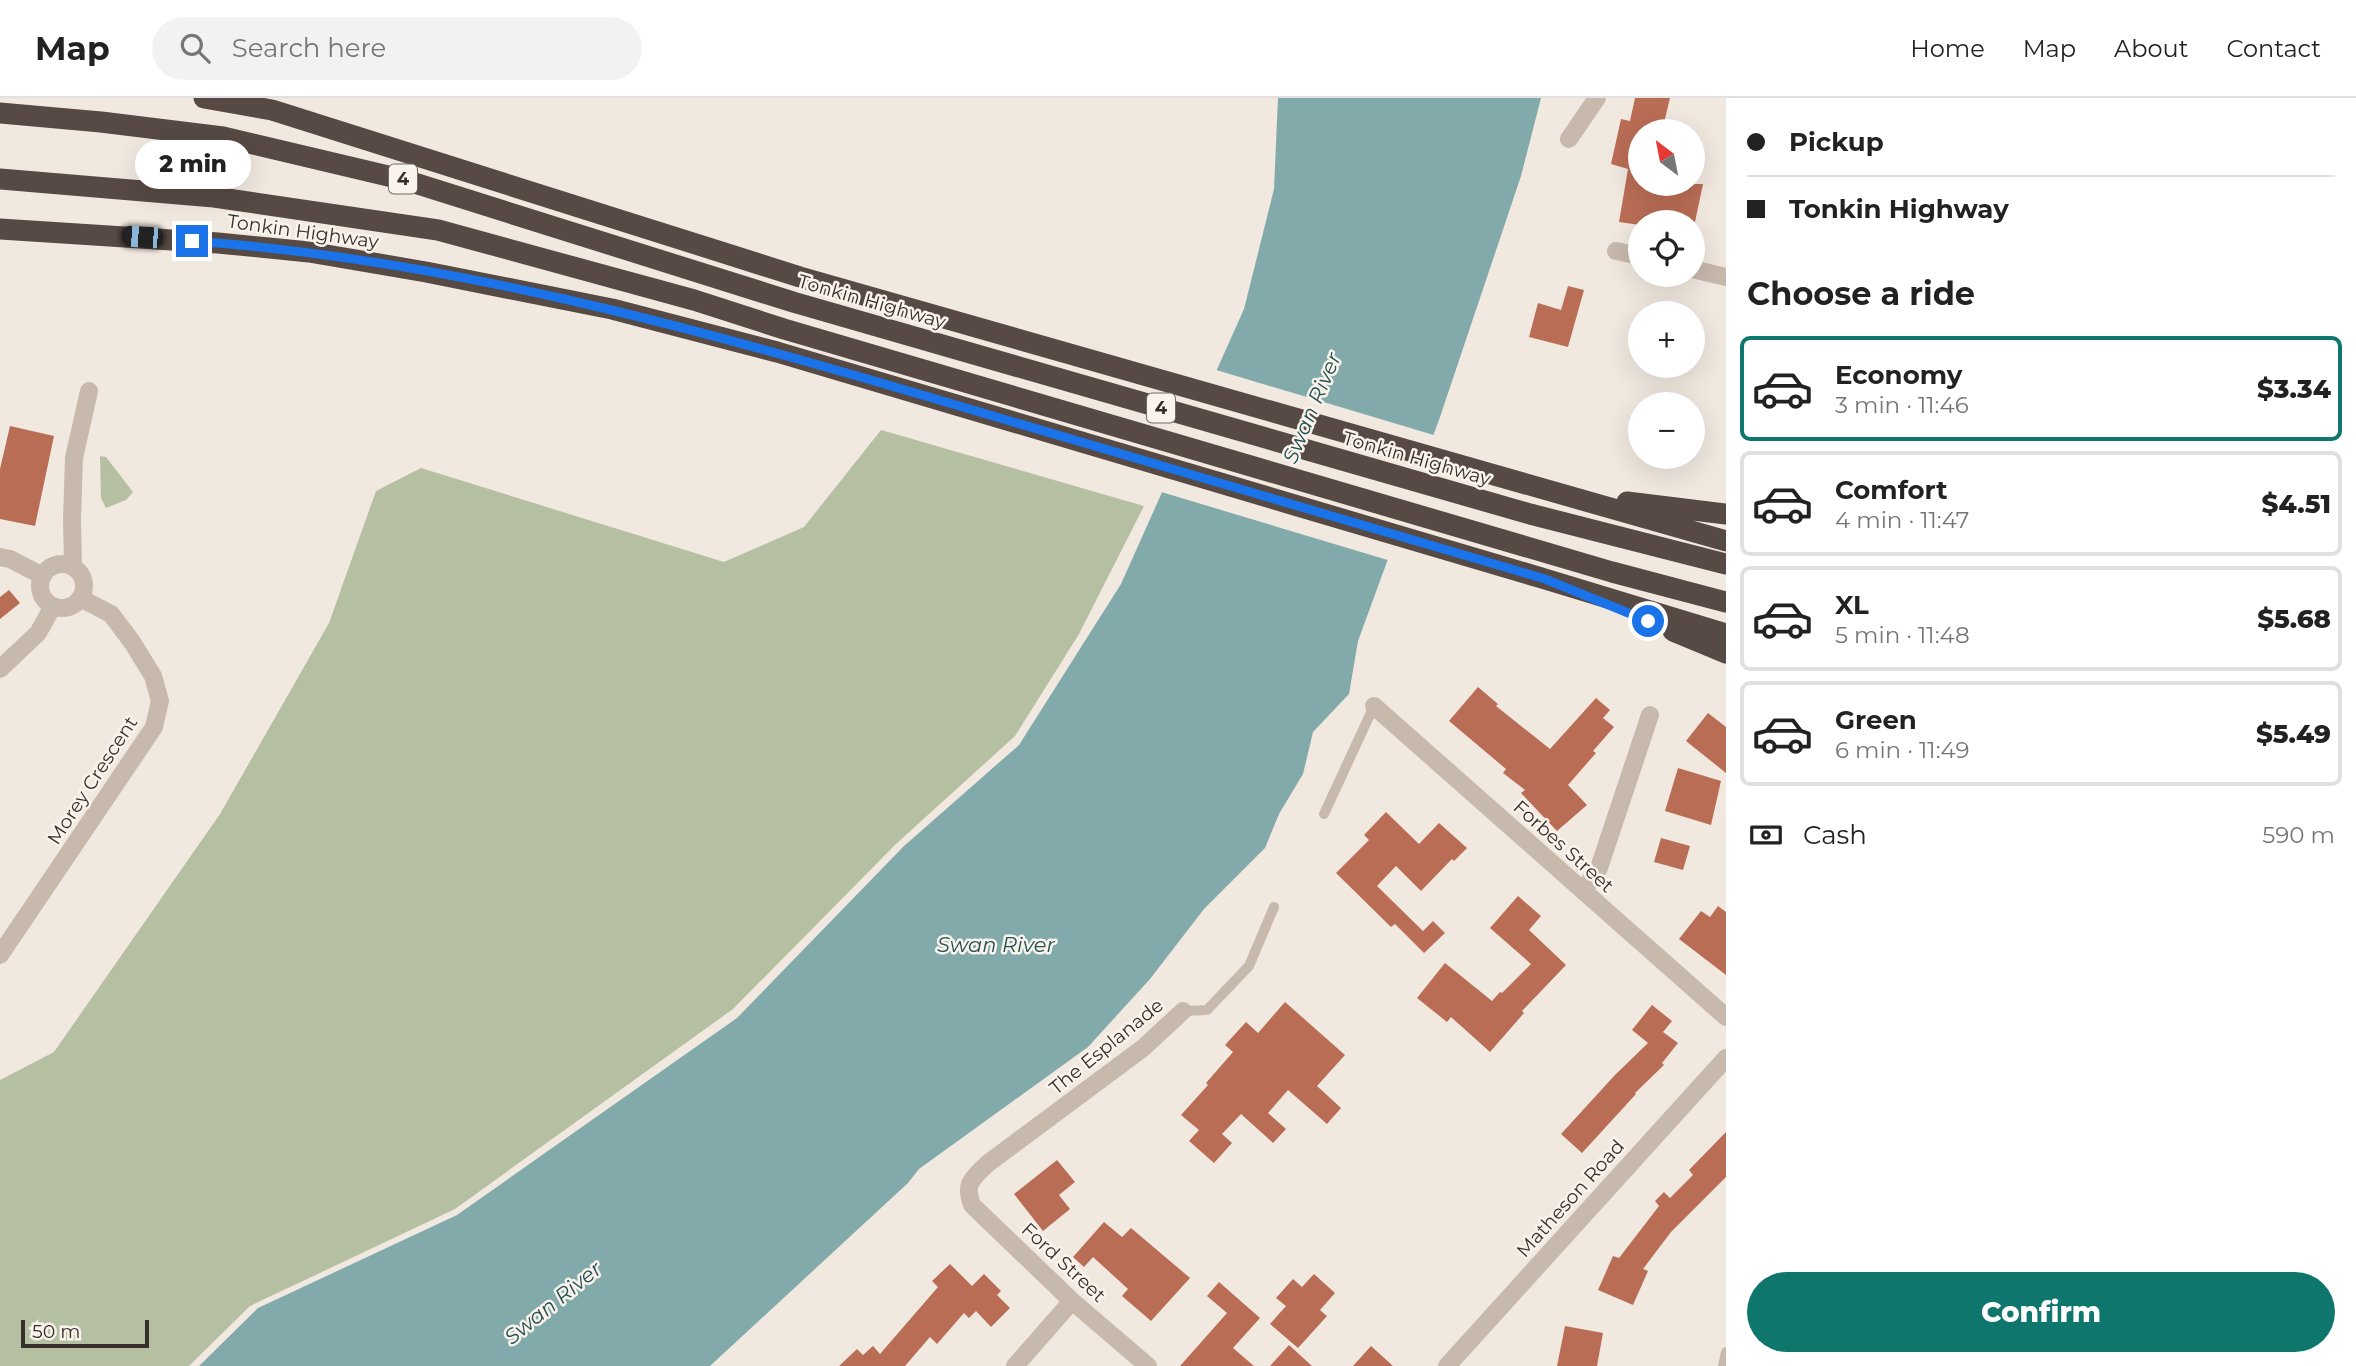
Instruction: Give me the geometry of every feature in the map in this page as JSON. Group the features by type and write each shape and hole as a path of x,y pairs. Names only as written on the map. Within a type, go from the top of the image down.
{"highway":[{"path":"204,98 272,110 800,277 1726,541"},
{"name":"Tonkin Highway","path":"0,113 223,137 405,180 793,302 1530,514 1726,564"},
{"name":"Tonkin Highway","path":"0,179 214,197 438,230 694,300 784,329 1612,572 1726,601"},
{"name":"Tonkin Highway","path":"0,229 180,240 309,252 612,309 777,352 1726,634"},
{"path":"1577,497 1726,514"},
{"path":"1545,579 1726,653"}],"street":[{"path":"1569,139 1597,98"},
{"path":"1616,251 1628,254"},
{"path":"1705,272 1726,277"},
{"path":"73,567 74,458 89,391"},
{"path":"0,557 10,559 43,576"},
{"path":"65,564 80,573 84,590 80,598 68,607 53,606 41,593 43,576 56,565 65,564"},
{"name":"Morey Crescent","path":"0,955 154,727 160,701 153,676 111,614 80,598"},
{"path":"0,669 38,633 53,606"},
{"name":"Forbes Street","path":"1374,706 1726,1017"},
{"path":"1583,891 1599,868 1650,715"},
{"name":"The Esplanade","path":"970,1180 987,1164 1143,1048 1183,1011"},
{"name":"Matheson Road","path":"1447,1366 1726,1058"},
{"name":"Ford Street","path":"970,1180 967,1192 972,1205 1073,1301 1148,1366"},
{"path":"1014,1366 1073,1301"}],"lane":[{"path":"1324,814 1374,706"},
{"name":"The Esplanade","path":"1183,1011 1207,1010 1250,966 1273,907"},
{"path":"1723,1366 1726,1352"}],"green space":[{"path":"881,430 1144,506 1079,634 1015,736 896,844 733,1009 455,1209 250,1306 189,1366 0,1366 0,1080 54,1052 220,814 329,623 376,491 421,468 724,562 804,527"},
{"path":"100,456 106,457 133,492 126,500 106,508 101,498"}],"water":[{"name":"Swan River","path":"1278,98 1541,98 1521,176 1440,417 1358,641 1349,694 1313,732 1303,774 1279,814 1265,848 1204,909 1150,979 1088,1047 919,1169 908,1183 710,1366 199,1366 258,1308 457,1215 737,1018 904,846 1019,745 1121,584 1244,309 1274,189"}],"pier":[{"path":"1213,369 1437,436 1391,561 1158,491"}],"building":[{"path":"1635,98 1670,98 1665,119 1630,119"},
{"path":"1621,119 1628,121 1628,169 1611,164"},
{"path":"1628,169 1628,196 1700,196 1698,210 1628,210 1628,223 1619,222"},
{"path":"1568,286 1584,290 1568,347 1529,337 1538,303 1561,310"},
{"path":"10,426 54,436 35,526 0,519 0,469"},
{"path":"9,590 20,603 0,619 0,597"},
{"path":"1478,687 1498,704 1496,706 1550,749 1596,698 1610,710 1603,718 1614,727 1568,785 1587,805 1557,831 1521,793 1525,790 1503,773 1506,769 1449,721"},
{"path":"1708,713 1726,727 1726,773 1686,741"},
{"path":"1678,768 1721,781 1711,825 1665,811"},
{"path":"1386,812 1419,844 1439,823 1467,848 1454,861 1452,859 1421,891 1396,866 1377,886 1423,931 1433,921 1445,933 1424,953 1395,924 1391,927 1336,873 1369,840 1364,835"},
{"path":"1661,838 1690,846 1683,870 1654,862"},
{"path":"1518,896 1541,916 1529,930 1566,965 1522,1011 1524,1013 1490,1052 1451,1017 1447,1022 1417,998 1445,963 1492,1001 1531,964 1490,928"},
{"path":"1718,906 1726,912 1726,975 1679,939 1701,911 1710,917"},
{"path":"1285,1002 1345,1055 1317,1086 1341,1108 1327,1124 1288,1090 1268,1113 1286,1129 1273,1143 1241,1114 1222,1134 1232,1143 1214,1163 1189,1141 1199,1130 1181,1115 1233,1052 1225,1045 1246,1022 1258,1033"},
{"path":"1652,1005 1672,1021 1663,1032 1678,1043 1662,1063 1664,1065 1635,1093 1582,1153 1561,1134 1648,1043 1632,1030"},
{"path":"1726,1132 1726,1177 1671,1232 1643,1269 1648,1271 1633,1305 1598,1290 1613,1256 1619,1258 1659,1206 1655,1201 1664,1192 1670,1198 1693,1175 1689,1170"},
{"path":"1057,1160 1075,1182 1059,1195 1070,1209 1043,1231 1014,1194"},
{"path":"1104,1222 1122,1237 1131,1228 1190,1278 1151,1321 1122,1296 1128,1289 1093,1257 1084,1267 1073,1257"},
{"path":"950,1264 972,1286 984,1274 1001,1291 997,1295 1010,1308 991,1327 976,1311 969,1318 964,1313 937,1344 930,1337 905,1366 839,1366 857,1349 863,1355 873,1346 880,1354 938,1287 932,1281"},
{"path":"1314,1274 1335,1293 1320,1310 1327,1316 1298,1348 1270,1324 1286,1306 1276,1298 1293,1279 1302,1287"},
{"path":"1219,1282 1260,1318 1233,1348 1254,1366 1180,1366 1227,1313 1207,1296"},
{"path":"1565,1326 1603,1333 1597,1366 1557,1366"},
{"path":"1289,1345 1312,1366 1270,1366"},
{"path":"1371,1346 1393,1366 1353,1366"}],"route":[{"path":"192,241 309,252 426,272 612,309 777,352 1545,579 1648,621"}]}
